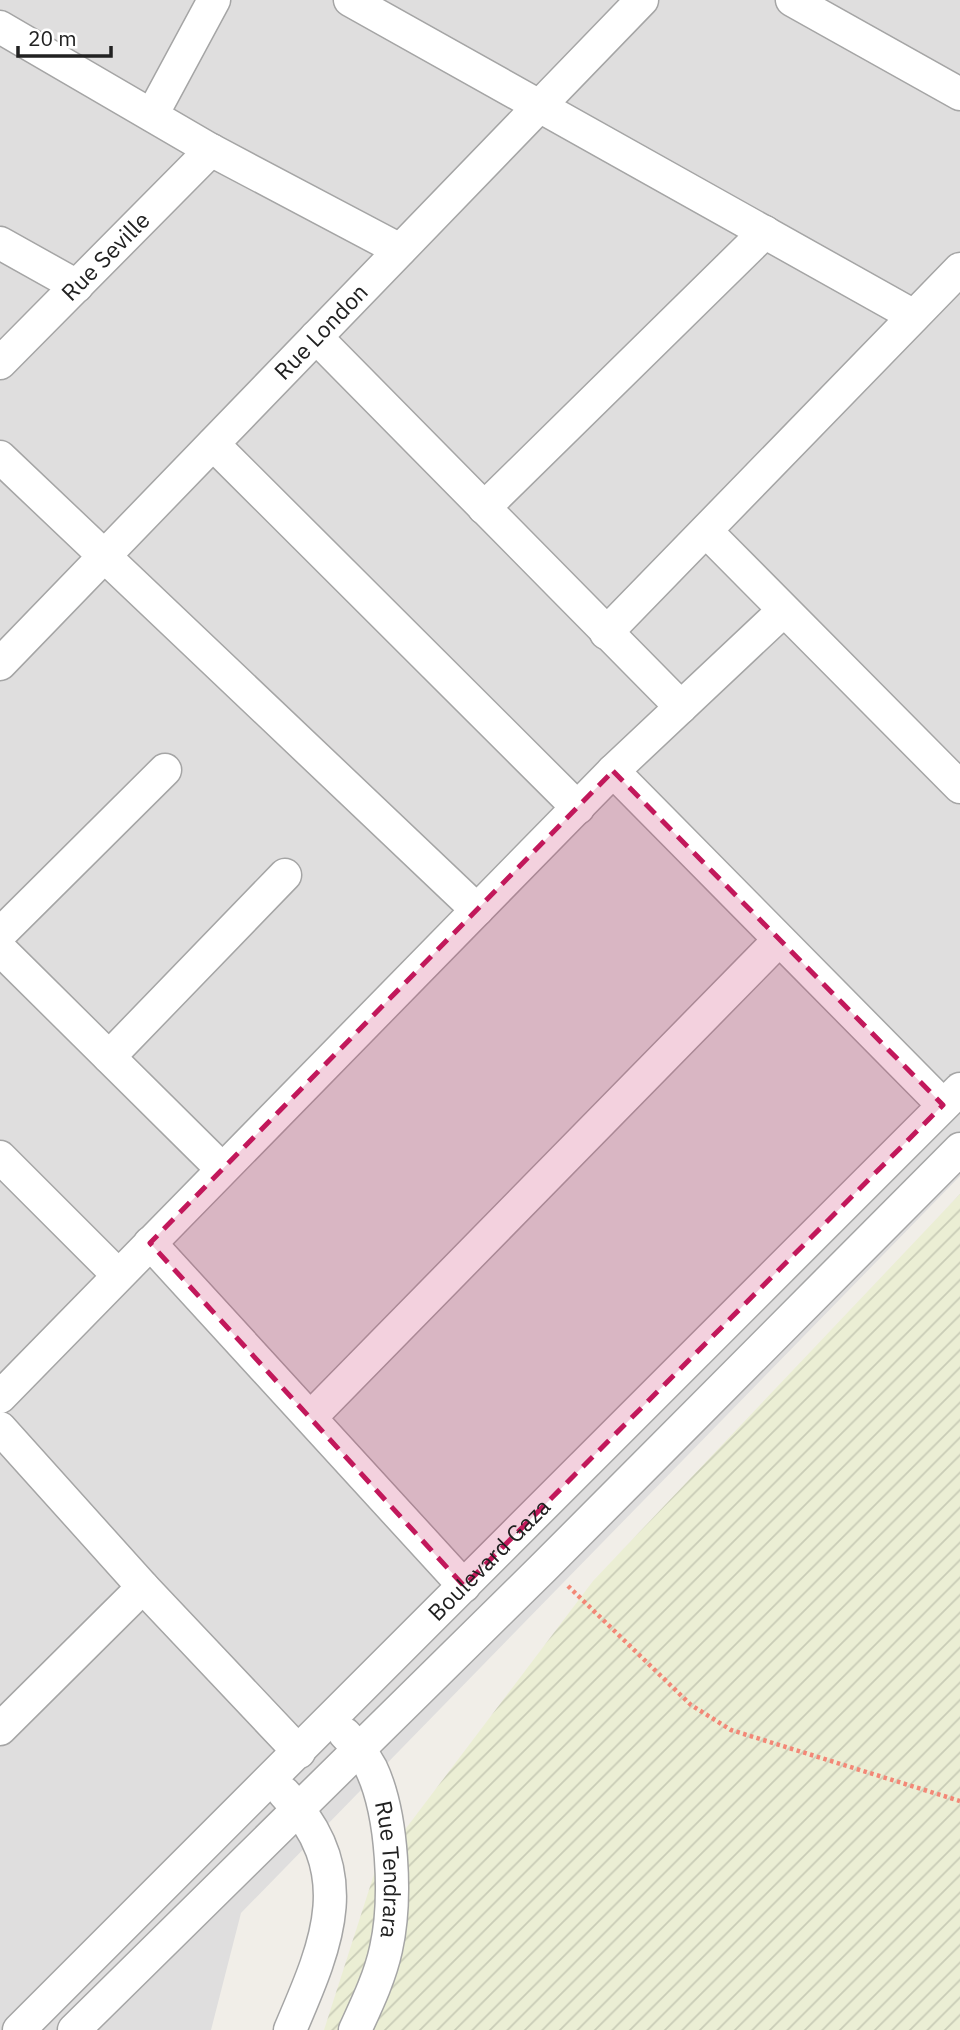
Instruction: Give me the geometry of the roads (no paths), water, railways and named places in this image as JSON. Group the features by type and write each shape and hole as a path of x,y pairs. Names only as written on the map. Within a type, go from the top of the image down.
{"street":[{"path":"152,115 214,0"},
{"path":"350,0 914,316"},
{"name":"Rue London","path":"0,664 642,0"},
{"path":"792,0 955,84"},
{"path":"0,27 211,150 400,250"},
{"name":"Rue Seville","path":"0,363 211,150"},
{"path":"484,509 765,232"},
{"path":"0,243 77,286"},
{"path":"606,633 960,269"},
{"path":"316,337 681,707"},
{"path":"212,444 578,808"},
{"path":"0,457 477,910"},
{"path":"706,531 960,787"},
{"path":"0,1397 613,771 783,611"},
{"path":"0,934 165,769"},
{"path":"613,771 779,940 952,1097"},
{"path":"109,1058 285,875"},
{"path":"311,1418 779,940"},
{"path":"0,949 222,1169"},
{"name":"Boulevard Gaza","path":"19,2030 952,1097"},
{"name":"Boulevard Gaza","path":"75,2030 543,1568 960,1149"},
{"path":"0,1157 118,1275"},
{"path":"150,1243 464,1586"},
{"path":"0,1428 143,1587 299,1752"},
{"path":"0,1729 143,1587"},
{"name":"Rue Tendrara","path":"331,1719 359,1749 371,1768 383,1811 391,1916 376,1983 355,2030"},
{"path":"271,1780 299,1808 323,1854 330,1884 330,1915 325,1946 290,2030"}]}
